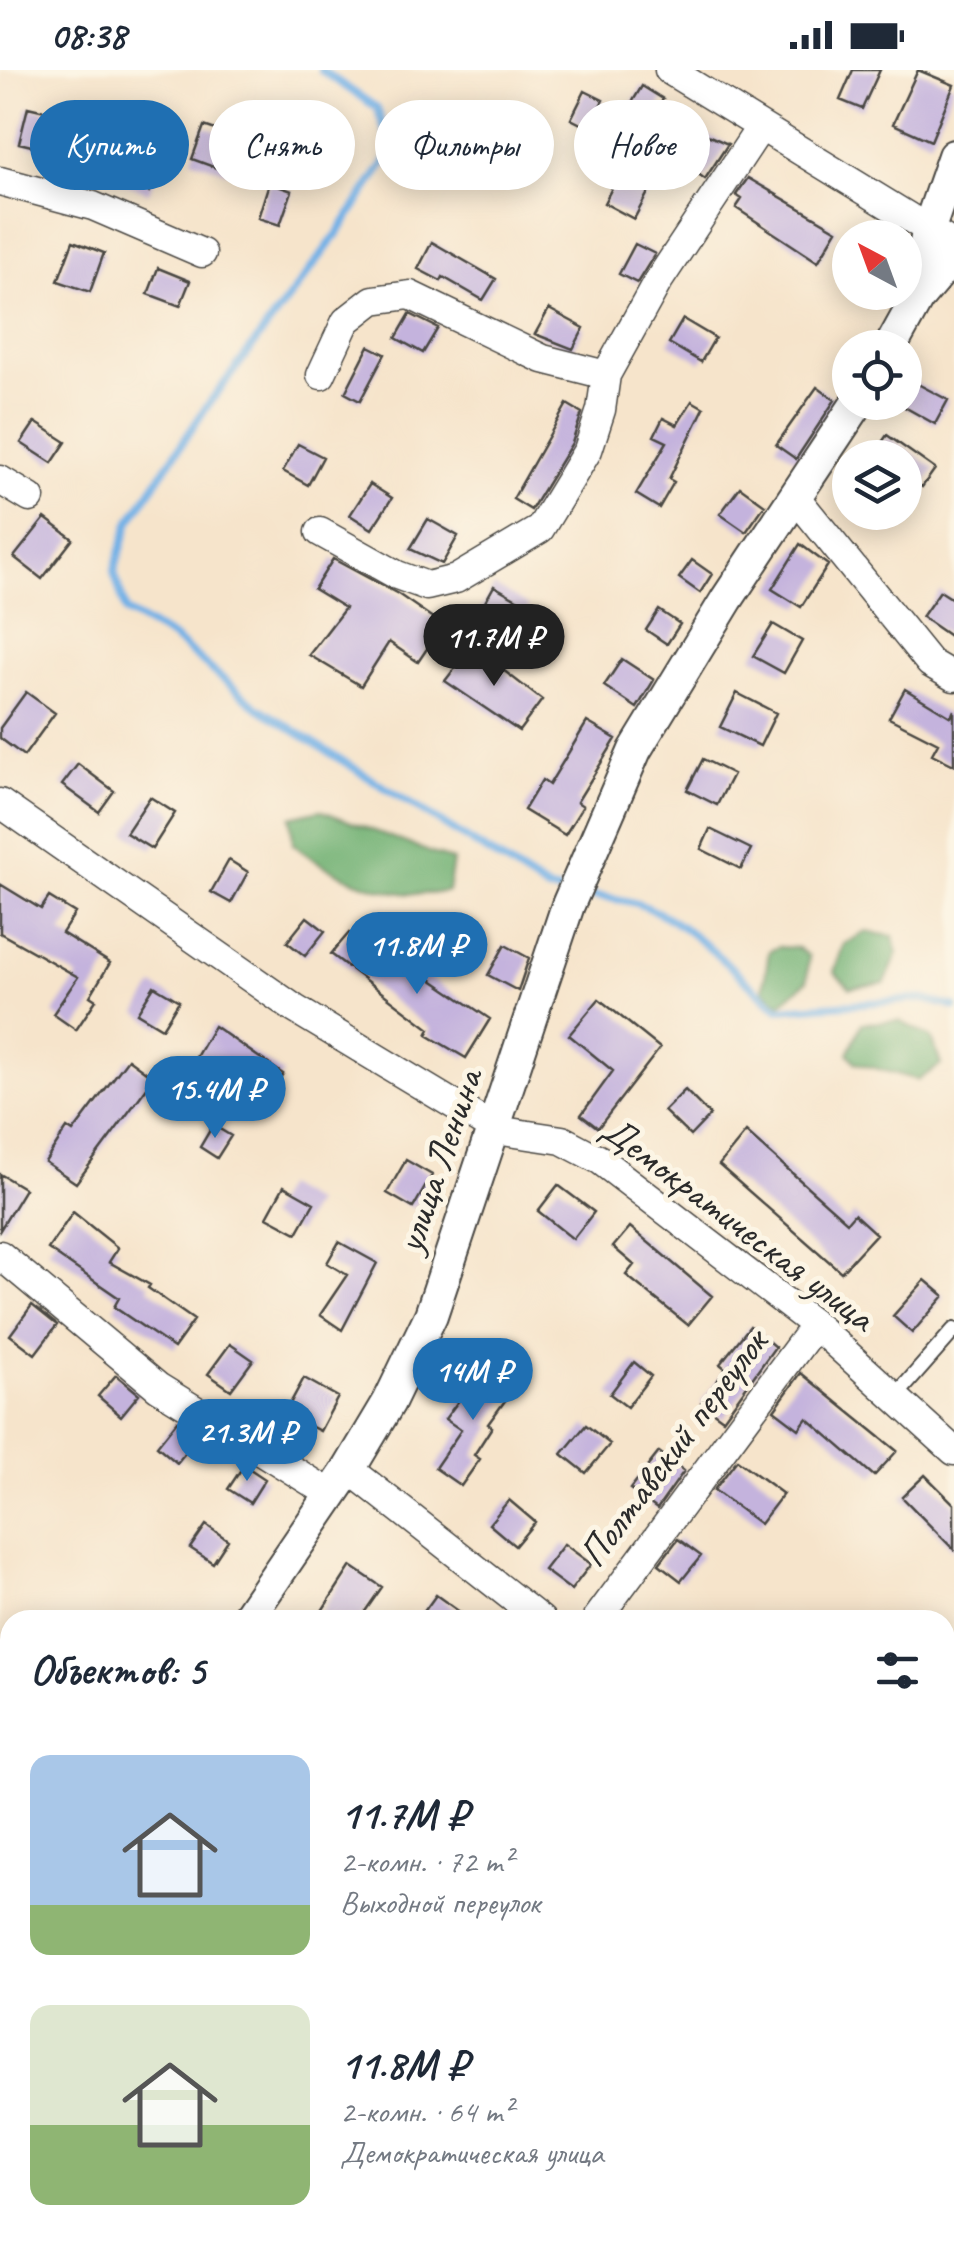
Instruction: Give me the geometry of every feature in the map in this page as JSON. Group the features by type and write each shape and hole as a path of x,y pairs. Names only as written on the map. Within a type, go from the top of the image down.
{"street":[{"path":"669,70 941,238"},
{"path":"320,532 397,575 428,586 456,579 540,530 566,491 596,430 606,375 657,283 760,128"},
{"path":"922,286 941,238 954,156"},
{"path":"0,182 94,206 202,253"},
{"path":"922,293 954,255"},
{"path":"321,375 346,321 372,300 410,295 543,359 606,375"},
{"name":"улица Ленина","path":"253,1610 390,1402 432,1315 573,893 635,750 727,599 847,420"},
{"path":"0,480 30,498"},
{"path":"797,499 930,664 954,677"},
{"name":"Демократическая улица","path":"0,803 296,1009 496,1130 562,1140 600,1160 815,1325 954,1451"},
{"path":"0,1255 158,1387 340,1482 526,1610"},
{"name":"Полтавский переулок","path":"603,1610 815,1325"}],"lane":[{"path":"895,1397 954,1330"}],"green space":[{"path":"320,810 453,861 448,891 428,894 387,890 327,867 293,844 291,817"},
{"path":"866,932 893,936 898,953 885,983 850,988 834,972 844,944"},
{"path":"798,948 809,956 807,981 781,1004 763,990 769,951"},
{"path":"900,1021 932,1038 941,1065 918,1080 856,1063 848,1053 862,1023"}],"building":[{"path":"853,70 880,70 862,109 840,100"},
{"path":"918,70 954,85 931,141 893,124"},
{"path":"642,86 663,99 662,100 633,100"},
{"path":"585,91 603,100 580,100"},
{"path":"28,107 30,107 30,146 19,143"},
{"path":"204,126 209,128 209,165 192,159"},
{"path":"710,136 728,144 710,171"},
{"path":"748,178 832,227 832,238 818,262 736,208 742,199 736,195"},
{"path":"267,190 292,191 280,225 258,218"},
{"path":"611,190 649,190 634,219 604,203"},
{"path":"73,241 104,253 90,292 58,281"},
{"path":"432,242 496,279 483,300 443,277 441,281 418,269"},
{"path":"635,244 655,254 637,283 619,274"},
{"path":"158,268 190,281 180,306 148,294"},
{"path":"549,309 584,328 573,349 535,334"},
{"path":"410,314 438,328 423,353 396,338"},
{"path":"683,319 715,338 701,362 669,343"},
{"path":"369,346 385,354 360,401 345,393"},
{"path":"922,386 948,400 935,424 922,417"},
{"path":"817,387 832,398 832,405 796,459 776,445"},
{"path":"692,401 704,408 669,479 674,482 659,508 636,494 667,442 654,436 663,418 677,425"},
{"path":"567,404 582,413 572,443 531,510 513,499"},
{"path":"35,422 66,442 52,463 21,443"},
{"path":"298,444 323,457 308,485 283,471"},
{"path":"922,460 935,469 922,487"},
{"path":"370,484 392,498 372,529 350,515"},
{"path":"740,487 765,505 746,532 720,514"},
{"path":"45,518 73,539 42,579 14,557"},
{"path":"428,519 458,536 442,564 410,549"},
{"path":"800,544 828,565 801,607 772,589"},
{"path":"333,559 398,594 443,625 418,662 389,642 361,686 309,655 345,608 314,589"},
{"path":"692,560 712,574 700,593 679,578"},
{"path":"494,586 529,606 513,633 479,613"},
{"path":"940,591 954,600 954,639 922,617"},
{"path":"659,610 680,624 667,644 646,630"},
{"path":"773,624 802,641 784,673 753,656"},
{"path":"472,646 542,700 519,731 445,681"},
{"path":"622,659 654,680 637,708 604,686"},
{"path":"905,689 951,717 954,710 954,765 932,754 938,743 889,718"},
{"path":"26,692 55,713 24,756 0,738 0,728"},
{"path":"737,693 776,713 760,746 720,727"},
{"path":"587,722 616,739 577,802 583,806 565,835 524,810 542,780 549,785"},
{"path":"703,759 733,774 717,805 687,790"},
{"path":"78,764 114,791 99,812 62,785"},
{"path":"150,797 175,813 152,849 126,833"},
{"path":"710,829 751,849 741,869 701,849"},
{"path":"229,860 248,872 231,903 211,892"},
{"path":"0,884 41,909 49,897 75,913 62,933 110,963 90,996 96,1000 76,1030 53,1014 78,977 0,933"},
{"path":"307,917 325,931 305,956 287,942"},
{"path":"349,933 396,972 404,961 490,1019 466,1058 427,1035 430,1029 331,954"},
{"path":"505,945 529,958 518,991 488,975"},
{"path":"154,986 179,1001 162,1028 137,1013"},
{"path":"599,999 660,1048 598,1128 581,1115 613,1071 569,1035"},
{"path":"214,1026 283,1074 261,1102 222,1071 195,1059"},
{"path":"128,1059 154,1078 76,1183 45,1162 67,1128 73,1132"},
{"path":"685,1090 710,1115 690,1136 664,1111"},
{"path":"213,1125 231,1136 217,1158 200,1147"},
{"path":"746,1132 847,1222 854,1214 876,1234 841,1272 719,1165"},
{"path":"406,1160 432,1175 413,1208 387,1193"},
{"path":"0,1174 25,1189 0,1230"},
{"path":"558,1185 594,1212 573,1239 538,1211"},
{"path":"284,1186 314,1203 297,1233 267,1217"},
{"path":"73,1212 118,1248 109,1262 150,1285 148,1288 194,1320 174,1348 114,1307 119,1298 48,1249"},
{"path":"630,1227 712,1296 688,1325 626,1275 634,1265 613,1247"},
{"path":"339,1242 377,1263 342,1330 320,1315 347,1275 327,1263"},
{"path":"925,1280 944,1296 912,1333 893,1316"},
{"path":"32,1305 57,1325 35,1354 10,1335"},
{"path":"750,1326 775,1347 723,1419 701,1403 726,1369 720,1364"},
{"path":"230,1344 253,1360 231,1390 208,1374"},
{"path":"634,1362 651,1376 627,1407 610,1394"},
{"path":"485,1365 515,1387 488,1424 492,1427 474,1455 480,1459 461,1486 435,1468 461,1430 445,1419"},
{"path":"801,1373 897,1451 874,1476 807,1418 799,1429 774,1410"},
{"path":"116,1375 139,1394 121,1416 98,1396"},
{"path":"304,1378 338,1397 320,1431 285,1413"},
{"path":"177,1421 197,1438 177,1463 157,1446"},
{"path":"586,1425 610,1444 586,1473 562,1454"},
{"path":"659,1452 684,1471 657,1509 630,1489"},
{"path":"737,1460 783,1494 760,1524 714,1490"},
{"path":"244,1465 265,1479 250,1503 228,1489"},
{"path":"925,1475 954,1504 954,1550 902,1497"},
{"path":"509,1500 535,1522 515,1546 489,1524"},
{"path":"206,1525 228,1540 213,1563 190,1548"},
{"path":"678,1539 701,1556 681,1581 659,1564"},
{"path":"564,1544 591,1564 571,1590 544,1570"},
{"path":"351,1566 382,1587 366,1610 322,1610"},
{"path":"436,1595 457,1610 425,1610"}],"waterway":[{"path":"321,70 377,108 392,151 338,233 205,409 129,523 114,572 126,612 173,638 257,707 548,890 565,892"},
{"path":"584,895 631,902 671,920 779,1009 923,999 954,1007"}]}
